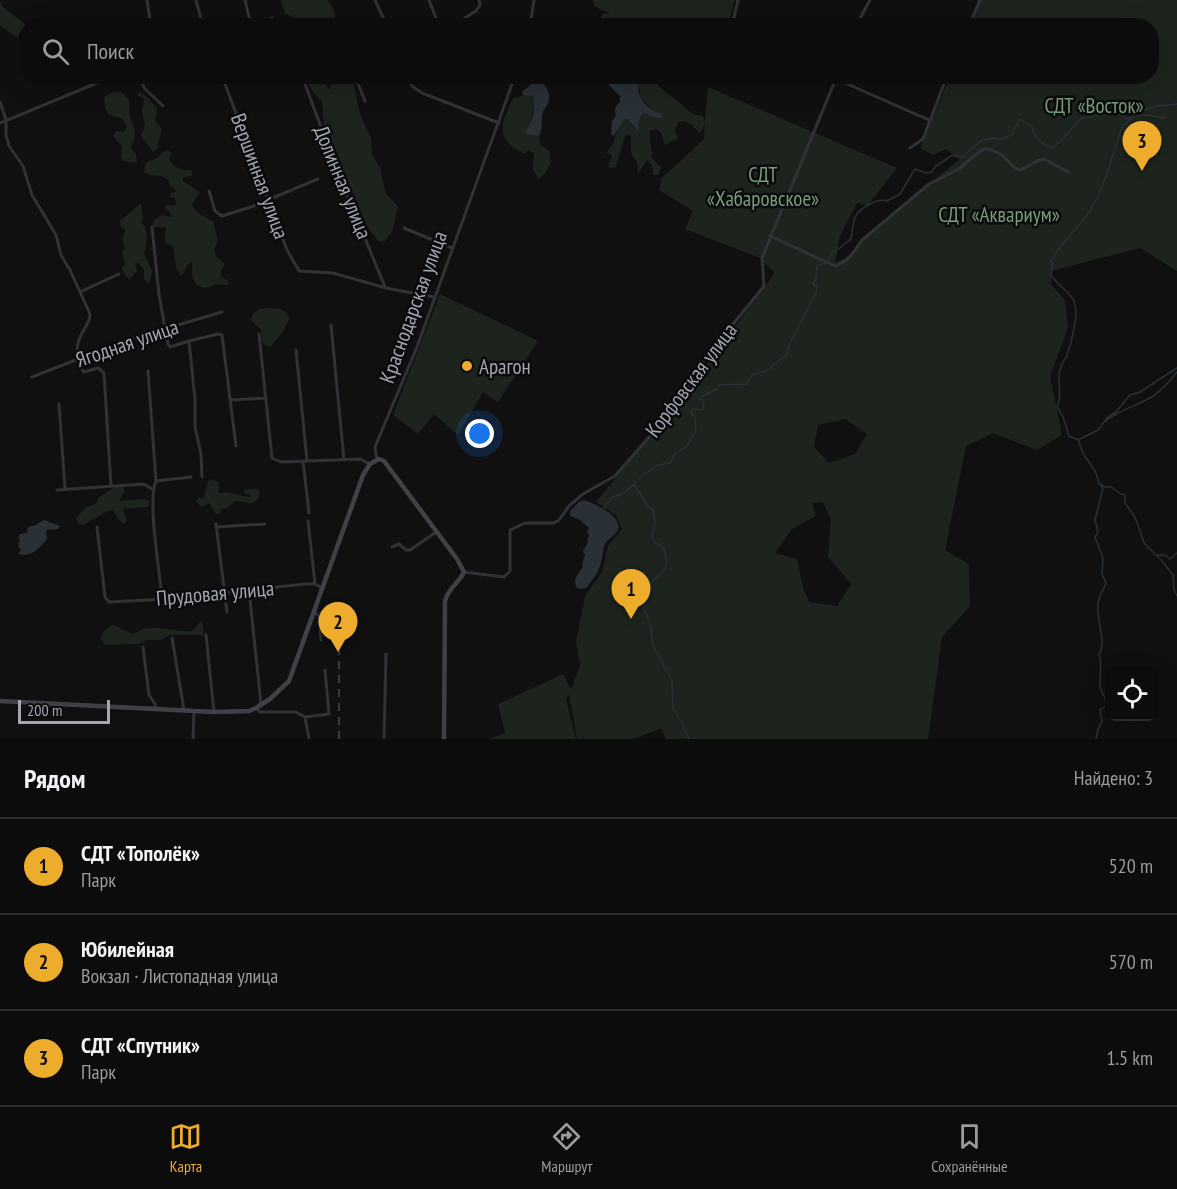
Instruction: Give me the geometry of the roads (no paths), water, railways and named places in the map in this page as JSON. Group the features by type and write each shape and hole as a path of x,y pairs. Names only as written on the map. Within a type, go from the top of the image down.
{"street":[{"path":"147,0 150,18"},
{"path":"196,0 201,18"},
{"path":"245,0 251,18"},
{"path":"375,0 383,18"},
{"path":"429,0 436,18"},
{"path":"465,18 476,11 480,5 479,0"},
{"path":"531,18 534,0"},
{"path":"734,18 738,0"},
{"path":"860,18 870,0"},
{"path":"972,18 980,0"},
{"path":"0,123 94,84"},
{"path":"142,84 163,106"},
{"name":"Вершинная улица","path":"225,84 287,250 297,267 303,273 318,271 333,273 386,288"},
{"name":"Долинная улица","path":"305,84 338,173 386,288"},
{"path":"358,84 365,101"},
{"path":"411,84 422,93 499,123"},
{"name":"Краснодарская улица","path":"376,460 375,447 399,393 512,84"},
{"name":"Корфовская улица","path":"464,572 504,577 510,571 510,530 525,523 554,523 583,494 615,476 650,436 690,383 703,361 764,286 762,258 833,84"},
{"path":"849,84 929,120"},
{"path":"910,148 922,139 944,84"},
{"path":"0,102 6,120 9,146 23,166 32,195 56,236 61,255 90,316 78,341 79,359 80,367 84,372 98,368 104,373 111,486"},
{"path":"770,236 835,266 849,259 861,241 929,184 959,170 984,149 1002,155 1016,169 1021,170 1044,159 1068,172"},
{"path":"209,191 215,211 220,215 246,209 318,179"},
{"path":"152,227 159,295 169,346 222,335 236,447"},
{"path":"404,228 453,248"},
{"path":"80,292 119,274"},
{"path":"386,288 434,297"},
{"name":"Ягодная улица","path":"32,377 127,340 222,312"},
{"path":"332,325 344,460"},
{"path":"259,334 272,458 276,461 360,459 370,464"},
{"path":"189,341 195,427 201,453 202,477"},
{"path":"296,350 309,513"},
{"path":"148,371 156,481 153,489 154,523 162,598"},
{"path":"231,400 267,398"},
{"path":"59,404 65,489"},
{"path":"0,701 214,712 249,711 259,707 288,681 363,475 370,464 376,460 384,461 457,559 464,572 448,592 445,601 444,739"},
{"path":"156,481 191,477"},
{"path":"57,490 144,484 153,489"},
{"path":"308,521 315,584 322,588"},
{"path":"227,612 216,525 265,524"},
{"name":"Прудовая улица","path":"97,527 105,597 113,602 315,584"},
{"path":"392,547 399,544 406,550 410,550 436,532"},
{"path":"249,590 260,712 296,712 305,717 329,714 325,670"},
{"path":"314,611 319,616 321,640"},
{"path":"206,635 214,712"},
{"path":"172,638 184,710"},
{"path":"142,647 149,695 156,709"},
{"path":"384,739 386,654"},
{"path":"194,711 194,739"},
{"path":"305,717 309,739"}],"waterway":[{"path":"1136,114 1151,107 1177,104"},
{"path":"828,260 832,252 851,239 854,220 859,211 870,204 887,201 900,194 915,169 926,173 932,172 936,166 953,155 961,158 981,141 992,138 1001,139 1011,135 1020,119 1032,127 1039,140 1052,148 1082,118 1107,113 1122,115 1126,119 1138,115 1165,118"},
{"path":"1131,119 1123,125 1096,201 1051,262 1053,264 1051,275 1072,297 1076,311 1071,345 1060,370 1060,395 1057,406 1069,436 1079,440 1080,447 1095,471 1099,484 1111,487 1125,495 1125,503 1135,517 1144,543 1173,575 1174,590 1177,596"},
{"path":"639,478 658,465 670,463 675,454 687,446 696,430 695,418 691,412 693,409 702,410 704,406 701,397 719,385 746,384 752,375 766,371 786,355 816,293 817,286 813,284 816,279 817,266 826,263"},
{"path":"1078,440 1098,430 1130,395 1140,392 1177,368"},
{"path":"1105,422 1119,412 1154,395 1177,372"},
{"path":"604,508 612,497 626,492 636,481"},
{"path":"634,484 648,507 653,510 655,519 652,538 664,548 667,564 663,572 651,582 644,610 650,622 653,646 672,680 673,709 689,739"},
{"path":"1096,739 1102,722 1100,710 1106,706 1100,682 1099,655 1102,637 1098,610 1099,598 1106,583 1102,574 1103,558 1095,537 1098,532 1095,520 1103,488 1101,486"},
{"path":"1158,555 1165,555 1170,559 1177,553"}],"railway":[{"path":"339,623 339,739"}],"place":[{"name":"СДТ «Спутник»","path":"1142,171"},
{"name":"Арагон","path":"467,366"},
{"name":"СДТ «Тополёк»","path":"631,619"},
{"name":"Юбилейная","path":"338,652"}],"park label":[{"name":"СДТ «Восток»","path":"1094,105"},
{"name":"СДТ «Хабаровское»","path":"763,186"},
{"name":"СДТ «Аквариум»","path":"999,214"}]}
